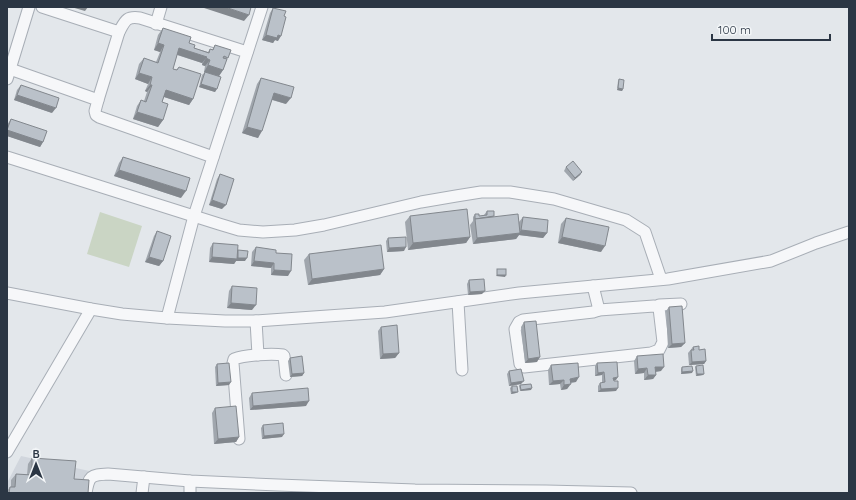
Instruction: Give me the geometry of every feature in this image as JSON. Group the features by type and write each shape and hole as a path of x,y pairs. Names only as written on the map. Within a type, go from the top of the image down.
{"street":[{"path":"29,7 8,74 98,100"},
{"path":"42,7 119,32"},
{"path":"156,24 161,7"},
{"path":"167,318 194,216 262,7"},
{"path":"213,157 96,115 98,100 119,32 126,20 132,17 140,18 247,52"},
{"path":"7,157 239,230 263,232 295,230 324,225 421,202 482,192 510,192 554,199 626,220 644,232 661,279"},
{"path":"7,293 122,314 225,321 256,321 385,312 519,293 661,279 771,261 849,232"},
{"path":"593,286 599,310"},
{"path":"458,302 462,370"},
{"path":"657,307 659,308 663,342 659,350 652,353 524,367 520,364 515,329 519,322 523,320 593,312 599,310 657,307 660,305 681,304"},
{"path":"7,452 91,309"},
{"path":"256,321 258,355"},
{"path":"239,439 233,363 234,359 258,355 283,355 286,375"},
{"path":"86,493 89,479 95,474 190,481 234,488 371,491 631,493"},
{"path":"142,493 144,477"},
{"path":"190,481 190,493"}],"shaded area":[{"path":"21,456 94,472 84,493 7,493 7,483"}],"green space":[{"path":"100,212 142,226 129,267 87,254"}],"building":[{"path":"225,7 251,7 249,15"},
{"path":"273,8 286,11 281,36 278,35 277,38 266,35"},
{"path":"163,28 191,37 189,43 195,45 194,48 209,53 210,49 213,50 215,45 231,50 228,58 224,56 223,58 227,59 223,70 208,65 210,60 206,58 207,57 179,48 173,69 177,70 179,67 201,74 193,99 166,90 162,102 168,104 163,120 137,112 141,100 146,102 152,85 150,85 152,77 139,73 144,58 158,63 164,45 158,43"},
{"path":"205,72 221,77 217,89 201,84"},
{"path":"261,78 294,87 291,98 274,93 262,131 247,127"},
{"path":"619,79 624,80 623,89 618,88"},
{"path":"21,85 59,98 56,108 17,95"},
{"path":"11,119 47,131 43,142 7,130"},
{"path":"123,157 190,178 186,191 119,170"},
{"path":"573,161 582,172 575,178 566,167"},
{"path":"220,174 234,179 226,205 212,200"},
{"path":"467,209 470,237 413,243 410,216"},
{"path":"487,211 494,211 494,216 475,219 475,214 479,214 479,216 487,215"},
{"path":"518,214 520,233 477,238 475,219"},
{"path":"523,217 548,220 547,233 521,230"},
{"path":"566,218 609,227 605,246 562,237"},
{"path":"157,231 171,236 163,261 149,257"},
{"path":"406,237 406,247 389,248 388,238"},
{"path":"213,243 238,245 237,259 212,257"},
{"path":"381,245 384,269 312,279 309,254"},
{"path":"256,247 276,250 276,253 292,254 291,271 274,270 274,263 254,261"},
{"path":"238,250 248,251 247,258 238,258"},
{"path":"497,269 506,269 506,275 497,275"},
{"path":"484,279 485,291 470,292 469,280"},
{"path":"232,286 257,288 256,305 231,303"},
{"path":"682,306 685,343 672,344 669,307"},
{"path":"536,321 540,357 528,359 524,322"},
{"path":"397,325 399,353 383,354 381,327"},
{"path":"699,346 699,350 705,349 706,361 692,362 691,350 694,350 693,347"},
{"path":"663,354 664,367 655,367 656,375 648,375 647,368 638,369 637,356"},
{"path":"302,356 304,373 292,374 290,358"},
{"path":"617,362 618,377 613,378 614,381 618,381 618,388 601,389 600,383 605,382 604,372 598,373 597,363"},
{"path":"229,363 231,382 218,383 217,364"},
{"path":"578,363 579,377 570,379 571,384 564,385 564,380 553,381 551,365"},
{"path":"703,365 704,374 697,374 696,366"},
{"path":"692,366 693,371 682,372 682,367"},
{"path":"521,369 524,381 511,383 509,371"},
{"path":"531,384 532,388 521,390 520,385"},
{"path":"512,386 517,386 518,392 512,392"},
{"path":"308,388 309,401 253,406 252,393"},
{"path":"236,406 239,437 218,439 215,408"},
{"path":"283,423 284,434 264,436 263,425"},
{"path":"32,458 76,461 74,479 89,480 88,493 9,493 10,487 15,487 16,474 32,475"}]}
